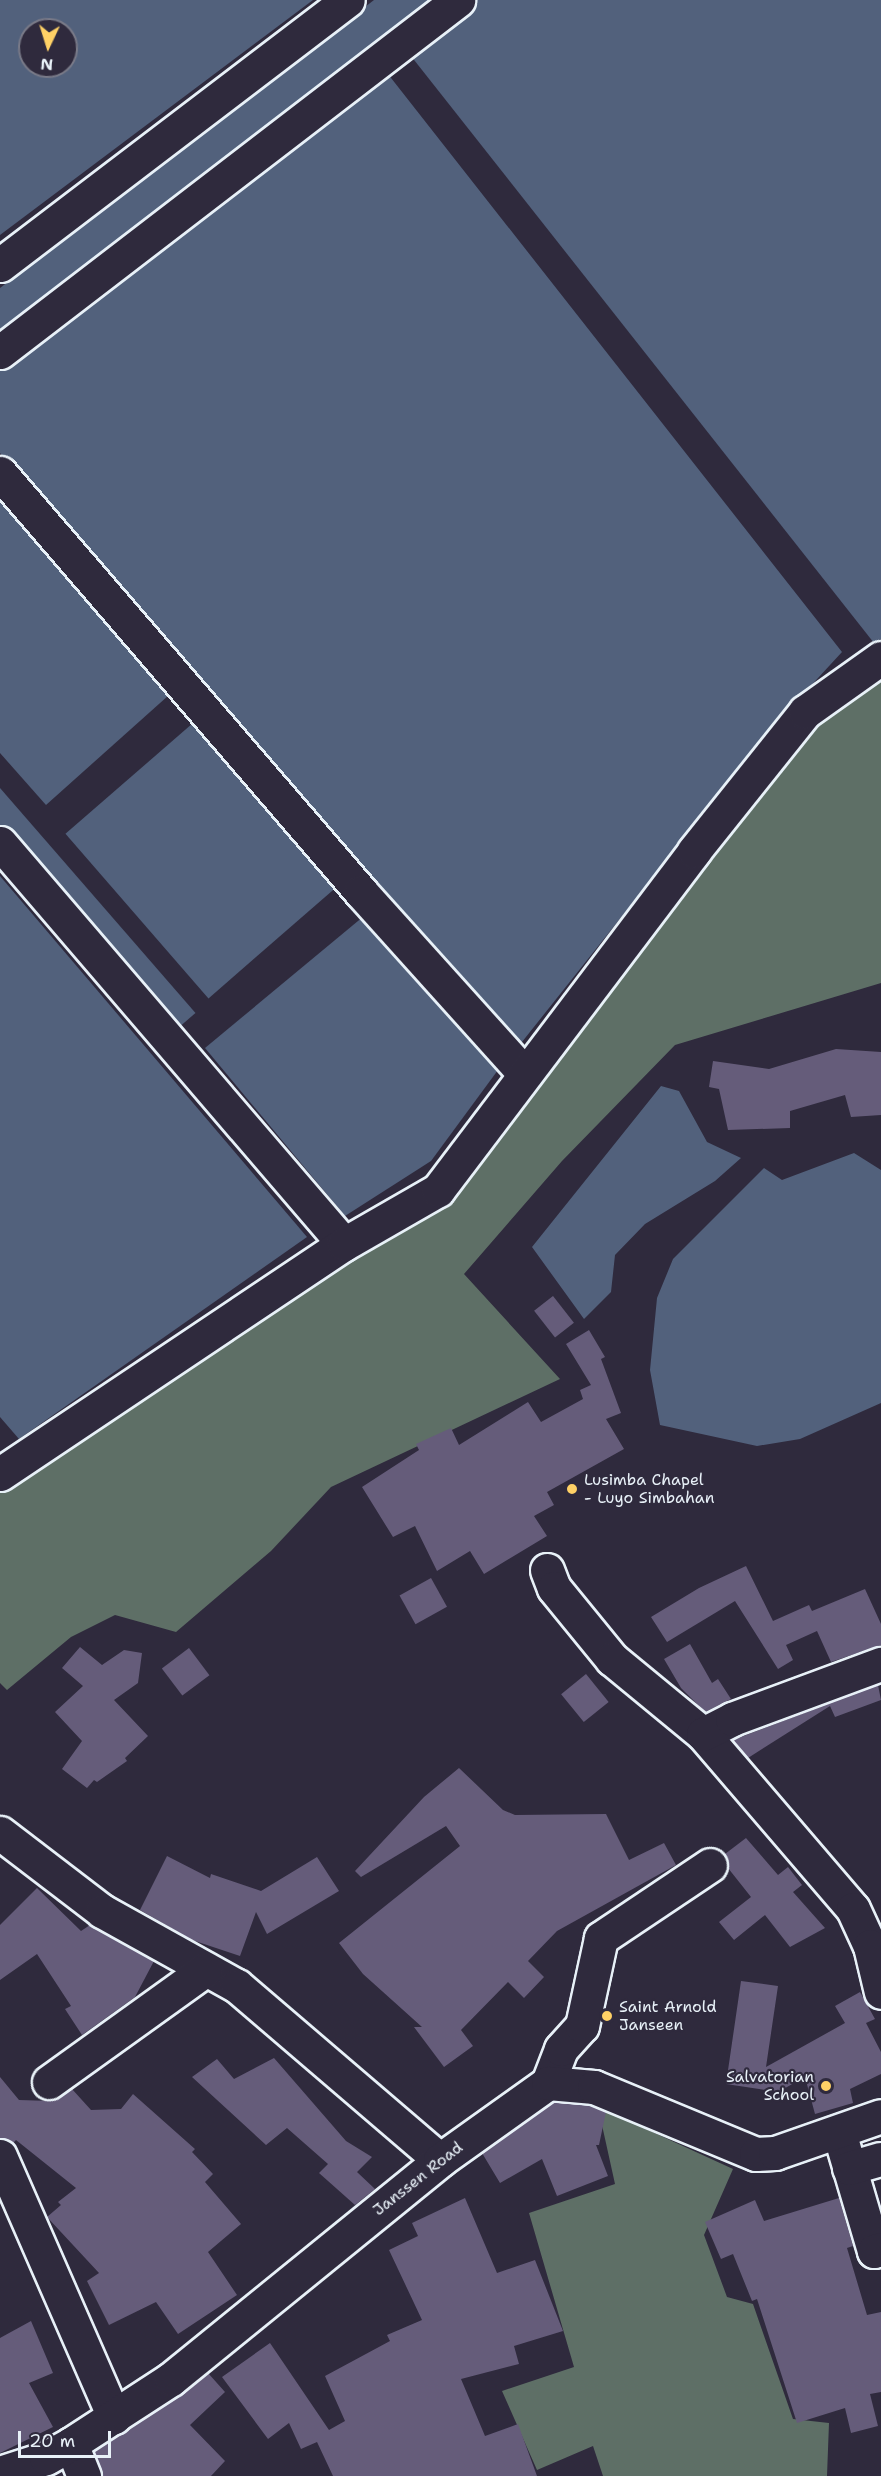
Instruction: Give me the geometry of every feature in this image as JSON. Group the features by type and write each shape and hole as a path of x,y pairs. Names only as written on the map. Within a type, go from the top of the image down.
{"street":[{"path":"0,265 348,0"},
{"path":"0,352 458,0"},
{"path":"0,473 361,892 524,1073"},
{"path":"4,1465 344,1244 438,1190 524,1073 805,711 881,658"},
{"path":"0,843 344,1244"},
{"path":"547,1570 554,1588 612,1659 703,1734 853,1910 870,1946 881,1992"},
{"path":"703,1734 732,1719 881,1664"},
{"path":"0,1833 102,1911 237,1986 440,2160"},
{"path":"710,1865 601,1938 582,2026 561,2049 548,2083 594,2087 756,2154 775,2153 881,2116"},
{"path":"49,2082 206,1969"},
{"name":"Janssen Road","path":"0,2473 46,2458 171,2379 440,2160 548,2083"},
{"path":"839,2132 874,2251 881,2249"},
{"path":"0,2156 114,2417"},
{"path":"849,2168 881,2159"},
{"path":"71,2444 84,2476"}],"green space":[{"path":"881,679 881,983 675,1045 562,1161 464,1274 560,1379 331,1487 271,1551 176,1632 115,1615 71,1637 7,1690 0,1683 0,1492 443,1195 803,735"},
{"path":"598,2107 733,2169 704,2235 727,2297 753,2304 793,2419 829,2423 827,2476 603,2476 593,2446 537,2470 502,2391 574,2367 529,2213 615,2184"}],"water":[{"path":"0,0 313,0 0,235"},
{"path":"374,0 436,0 0,335 0,288"},
{"path":"472,0 881,0 881,639 874,643 407,51"},
{"path":"384,69 842,652 770,730 518,1047 0,453 0,363"},
{"path":"0,491 169,695 46,805 0,753"},
{"path":"193,723 336,888 208,998 65,834"},
{"path":"0,788 196,1013 170,1035 0,840"},
{"path":"0,876 307,1237 19,1439 0,1417"},
{"path":"364,916 498,1070 431,1161 345,1216 205,1048"},
{"path":"661,1086 679,1091 707,1142 741,1158 715,1181 645,1224 615,1255 611,1292 584,1319 532,1247"},
{"path":"854,1153 881,1170 881,1403 800,1439 757,1446 660,1425 650,1370 657,1298 673,1259 764,1168 782,1180"}],"building":[{"path":"836,1049 881,1052 881,1115 851,1117 845,1095 790,1111 790,1128 728,1130 719,1089 709,1087 713,1061 769,1069"},
{"path":"553,1296 574,1323 555,1338 534,1311"},
{"path":"589,1330 605,1357 601,1359 621,1413 606,1419 624,1449 547,1492 554,1505 534,1516 547,1536 484,1574 470,1551 437,1571 415,1526 393,1537 362,1487 419,1450 416,1444 451,1428 459,1445 528,1402 541,1422 583,1399 580,1390 591,1385 566,1344"},
{"path":"746,1566 773,1621 809,1605 812,1611 865,1589 881,1624 881,1645 831,1662 817,1631 786,1645 793,1660 778,1669 735,1601 667,1642 651,1617 699,1588"},
{"path":"431,1578 447,1607 416,1624 400,1595"},
{"path":"690,1644 712,1683 718,1679 731,1699 705,1712 681,1688 664,1659"},
{"path":"80,1647 102,1665 124,1650 142,1653 138,1683 114,1700 148,1736 125,1758 127,1761 97,1782 94,1780 87,1788 62,1769 82,1741 55,1712 83,1686 62,1668"},
{"path":"189,1648 209,1675 182,1696 162,1668"},
{"path":"586,1674 609,1702 584,1722 561,1694"},
{"path":"878,1685 881,1700 835,1717 830,1706 748,1758 733,1740"},
{"path":"459,1768 503,1810 515,1815 606,1814 629,1860 664,1843 676,1865 557,1931 528,1961 544,1977 524,1998 508,1982 461,2030 473,2046 444,2067 414,2027 422,2027 363,1974 339,1943 460,1846 446,1826 361,1877 355,1871 424,1797"},
{"path":"746,1838 778,1875 788,1867 802,1885 793,1892 825,1928 790,1947 765,1915 734,1940 719,1922 751,1897 728,1868 725,1854"},
{"path":"167,1856 210,1878 211,1874 261,1891 317,1857 339,1891 267,1934 256,1912 240,1956 192,1940 140,1910"},
{"path":"37,1888 81,1931 90,1925 154,1961 135,1997 82,2035 65,2009 71,2006 37,1954 0,1980 0,1925"},
{"path":"741,1981 778,1986 766,2067 845,2023 835,2006 860,1992 875,2019 866,2023 881,2052 881,2074 850,2089 853,2103 815,2114 805,2077 778,2092 726,2084"},
{"path":"274,2058 346,2141 372,2157 357,2172 375,2189 355,2205 319,2173 328,2164 287,2128 266,2145 192,2077 217,2059 234,2079"},
{"path":"0,2077 19,2100 51,2101 72,2089 91,2110 121,2109 133,2094 195,2149 192,2152 213,2174 205,2182 241,2224 208,2252 237,2295 178,2334 156,2302 109,2325 87,2281 99,2273 47,2217 61,2205 58,2202 76,2188 16,2140 13,2143 0,2138"},
{"path":"553,2102 590,2105 606,2112 599,2145 596,2145 608,2176 557,2196 542,2159 500,2183 482,2153"},
{"path":"465,2198 497,2273 535,2260 563,2331 514,2346 519,2364 461,2379 485,2436 518,2424 537,2476 333,2476 317,2442 301,2449 289,2423 268,2439 222,2377 270,2343 329,2430 345,2421 325,2376 390,2341 387,2335 422,2320 389,2250 418,2236 412,2223"},
{"path":"839,2198 853,2246 847,2248 867,2315 881,2312 881,2392 870,2394 878,2426 851,2433 845,2408 797,2423 757,2299 752,2301 733,2254 721,2259 705,2222 755,2200 764,2221"},
{"path":"31,2321 53,2373 29,2383 53,2427 0,2453 0,2338"},
{"path":"208,2373 225,2392 190,2425 225,2461 211,2476 102,2476 94,2451"}],"place":[{"name":"Lusimba Chapel - Luyo Simbahan","path":"572,1489"},
{"name":"Saint Arnold Janseen","path":"607,2016"},
{"name":"Salvatorian School","path":"826,2086"}]}
